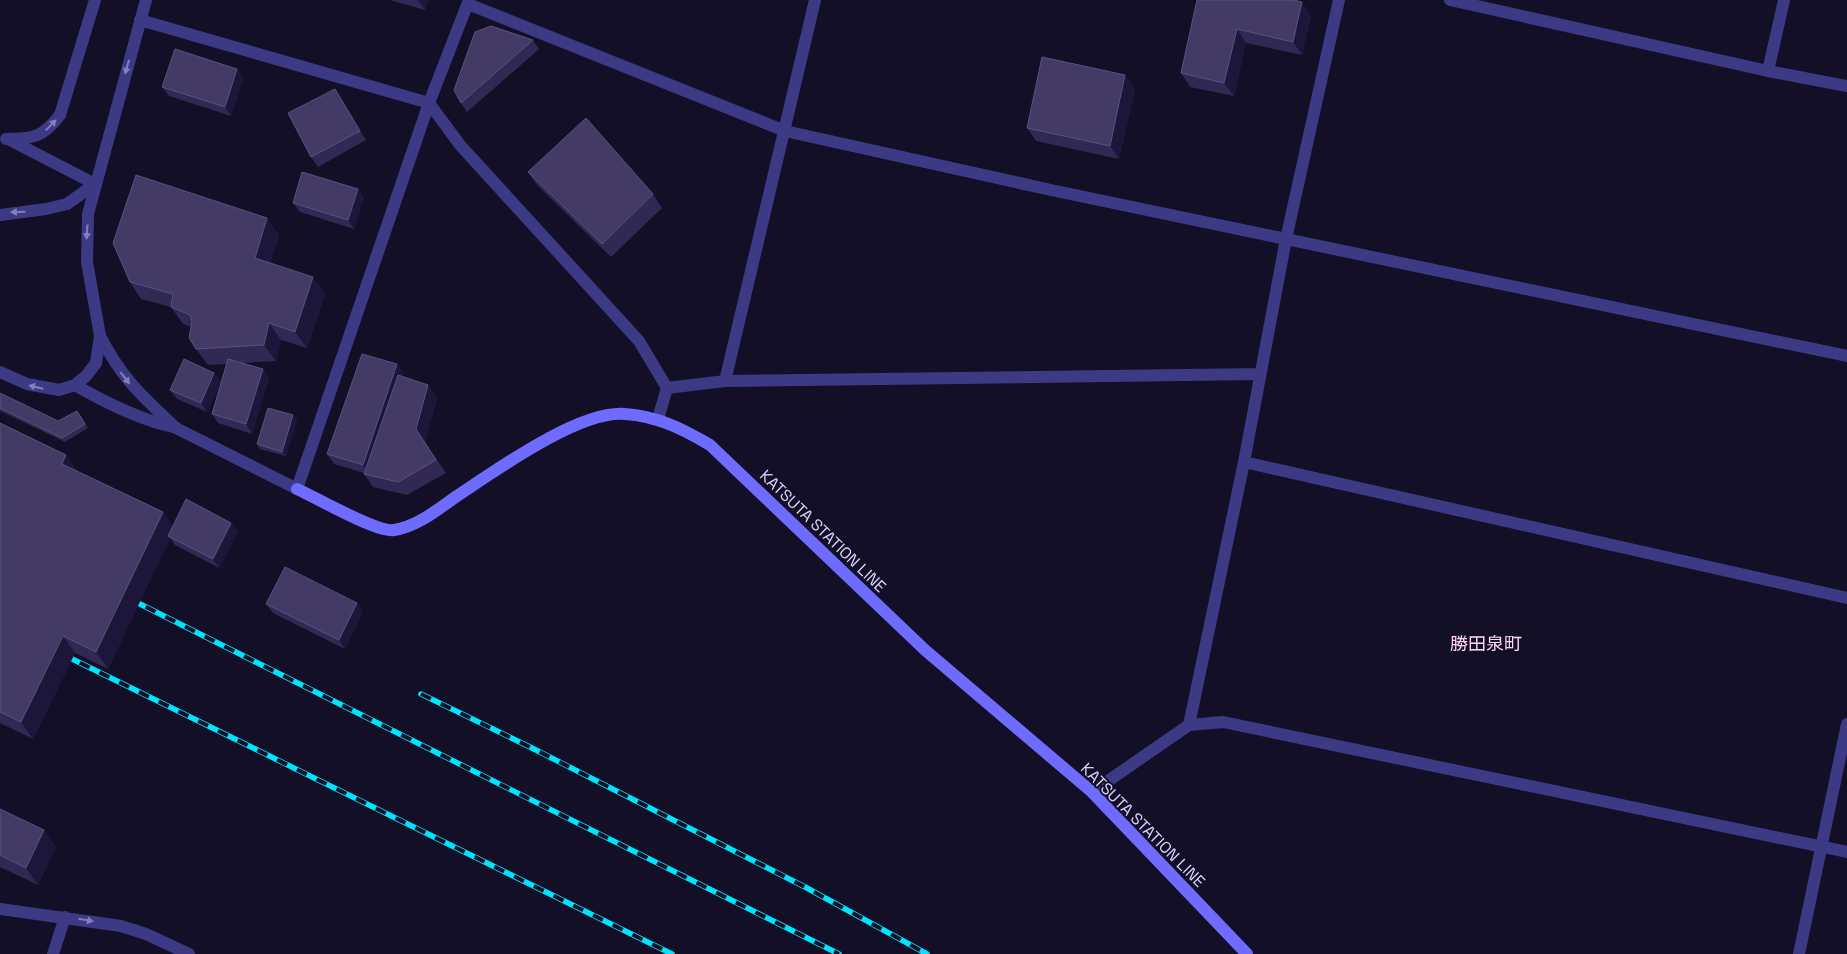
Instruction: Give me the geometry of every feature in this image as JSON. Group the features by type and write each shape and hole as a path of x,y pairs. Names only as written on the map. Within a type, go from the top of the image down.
{"main road":[{"name":"KATSUTA STATION LINE","path":"297,488 374,526 392,531 411,525 526,450 599,417 624,414 658,420 681,428 710,445 925,650 1092,792 1247,954"}],"street":[{"path":"3,137 37,137 50,128 60,114 95,0"},
{"path":"146,0 94,184 88,214 87,262 100,336 114,364 134,389 176,428"},
{"path":"725,381 815,0"},
{"path":"1188,725 1244,462 1259,374 1286,239 1339,0"},
{"path":"1450,0 1500,5 1768,71 1847,86"},
{"path":"1768,71 1784,0"},
{"path":"75,385 102,400 151,422 176,428 297,488 429,103 468,2 785,131 1286,239 1847,356"},
{"path":"140,20 429,103 460,145 639,340 667,388 658,420"},
{"path":"3,137 94,184"},
{"path":"0,215 46,209 66,204 94,184"},
{"path":"0,372 40,388 59,390 75,385 86,376 96,363 100,336"},
{"path":"667,388 725,381 1259,374"},
{"path":"1244,462 1847,598"},
{"path":"1092,792 1188,725 1223,722 1847,852"},
{"path":"1799,954 1847,724"},
{"path":"0,909 121,926 146,934 189,954"},
{"path":"53,954 65,917"}],"building":[{"path":"1197,0 1294,0 1302,2 1293,42 1237,29 1224,83 1181,73"},
{"path":"491,26 533,40 461,103 454,90 475,32"},
{"path":"175,49 237,69 225,107 162,87"},
{"path":"1042,57 1125,75 1110,146 1027,128"},
{"path":"335,89 360,131 311,157 288,113"},
{"path":"586,118 653,194 602,244 528,172"},
{"path":"302,172 358,189 348,220 293,203"},
{"path":"136,175 267,218 255,258 313,277 295,332 269,323 264,345 196,349 189,338 192,321 190,315 171,307 173,294 130,282 113,243"},
{"path":"362,354 397,364 363,465 327,454"},
{"path":"184,359 214,373 201,403 170,390"},
{"path":"228,359 263,369 246,424 212,414"},
{"path":"398,375 428,385 416,429 436,460 398,482 364,474"},
{"path":"0,393 58,421 77,411 85,424 62,438 0,408"},
{"path":"268,408 293,415 282,452 257,444"},
{"path":"0,423 66,455 62,464 163,512 96,652 63,636 21,722 0,712"},
{"path":"186,499 231,523 213,559 168,536"},
{"path":"285,567 357,603 339,640 266,604"},
{"path":"0,809 44,830 26,868 0,855"}],"railway":[{"path":"126,597 839,954"},
{"path":"60,653 672,954"},
{"path":"421,694 532,748 807,888 927,954"}],"district":[{"name":"勝田泉町","path":"1486,643"}]}
